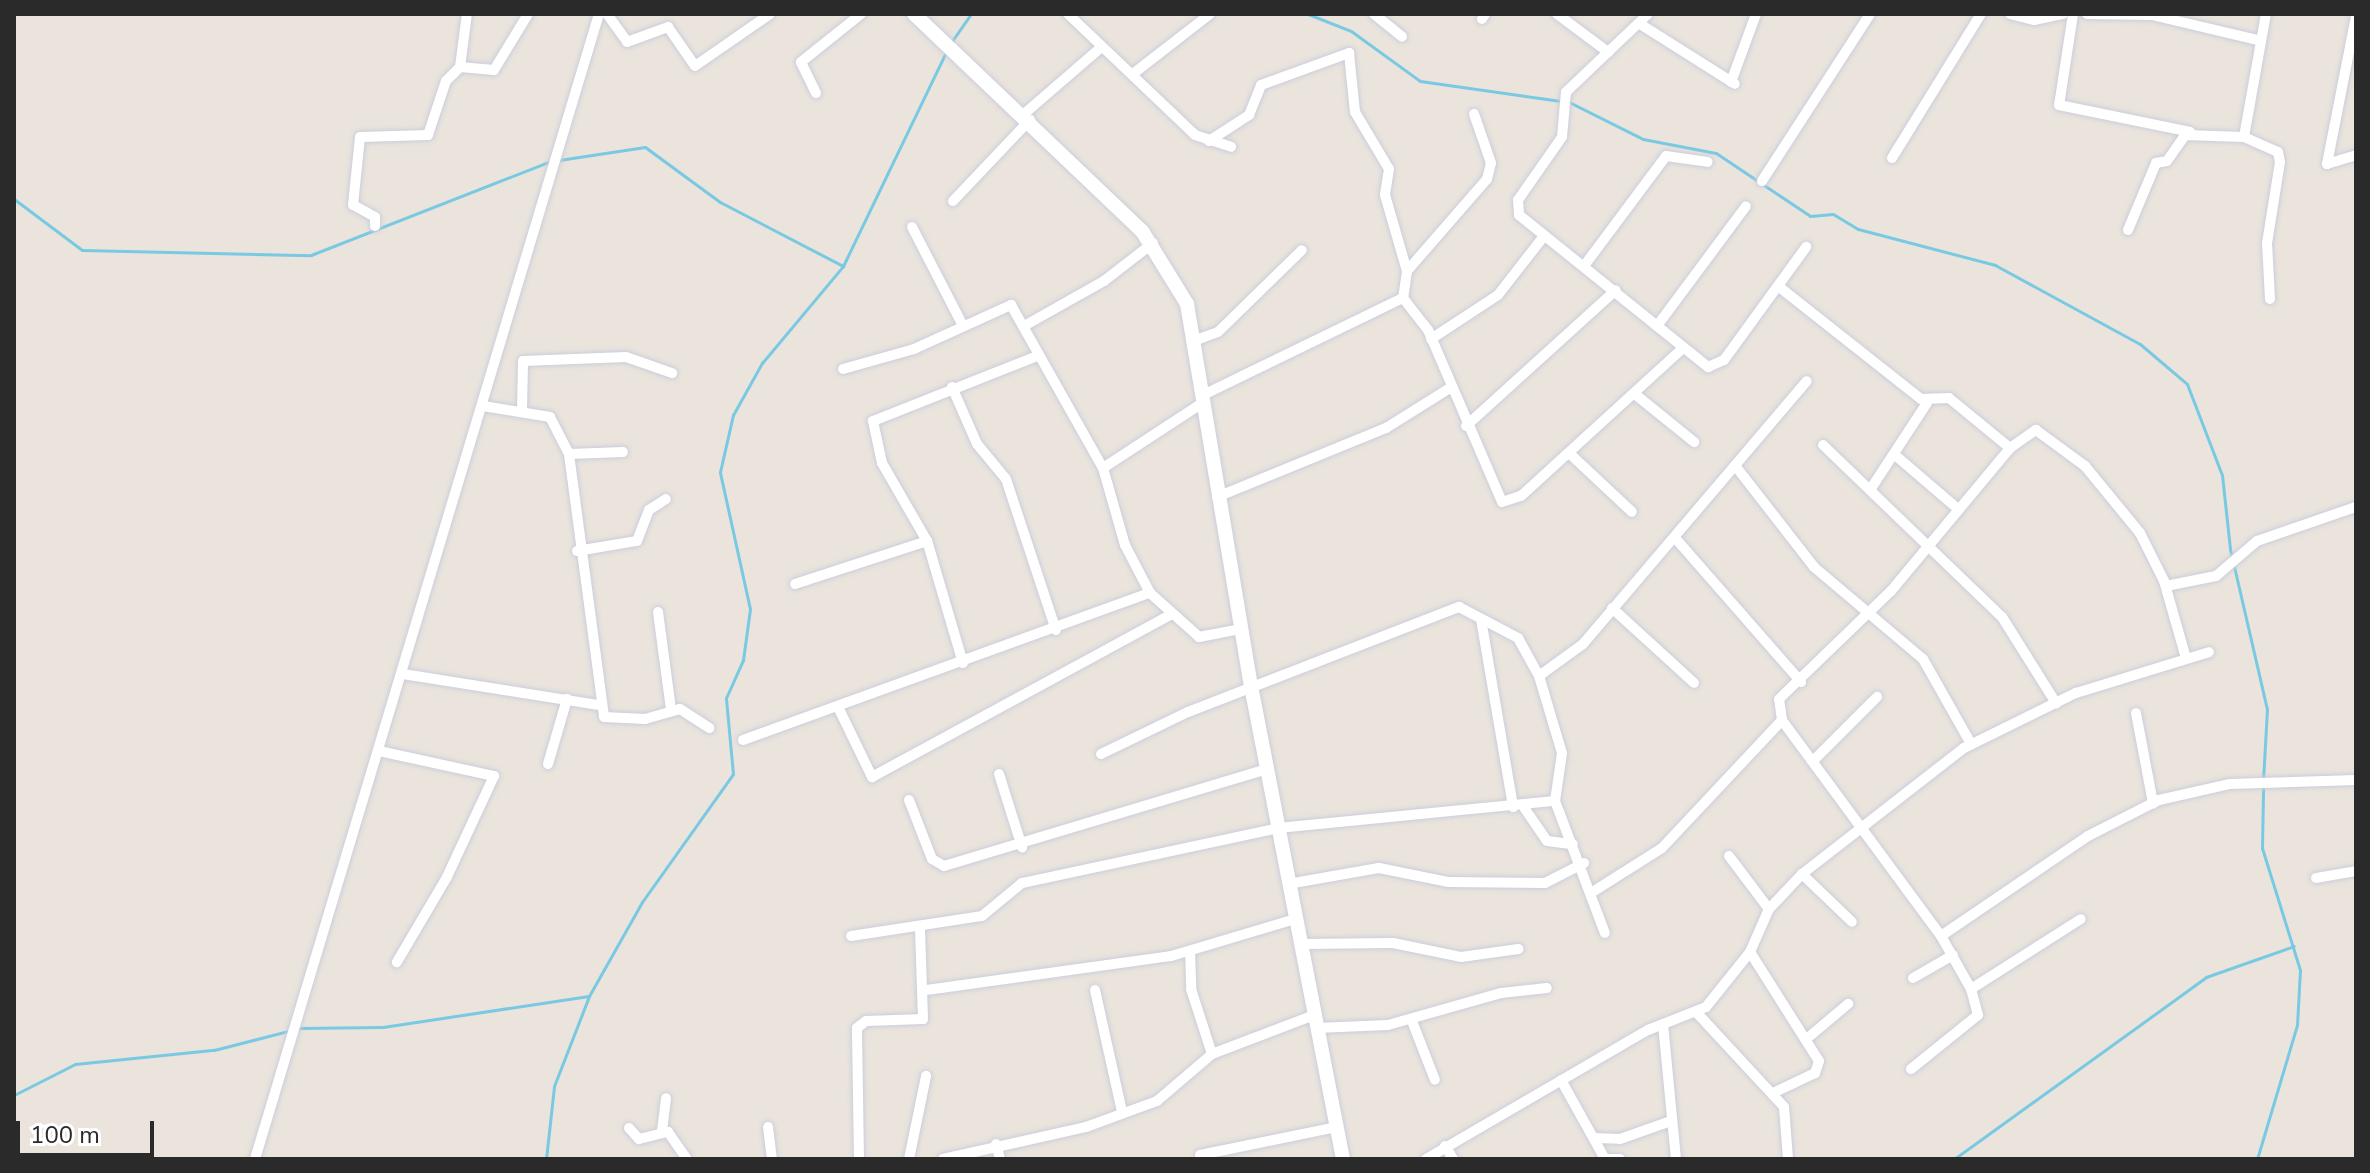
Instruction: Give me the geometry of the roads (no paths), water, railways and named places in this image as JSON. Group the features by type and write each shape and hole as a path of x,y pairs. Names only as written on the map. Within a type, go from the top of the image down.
{"main road":[{"path":"914,14 975,67 1153,243 1179,284 1196,340 1217,497 1288,884 1343,1159"}],"street":[{"path":"375,226 375,217 353,205 360,137 428,135 436,96 460,67 467,14"},
{"path":"460,67 494,70 528,14"},
{"path":"255,1159 599,14"},
{"path":"607,14 627,42 668,27 695,66 770,14"},
{"path":"816,93 801,62 861,14"},
{"path":"1068,14 1099,49 1134,73 1169,113 1209,141 1231,147"},
{"path":"1374,14 1402,37"},
{"path":"1557,14 1608,52"},
{"path":"1648,14 1566,92 1562,137 1518,200 1519,215 1616,290 1681,350 1715,366 1806,247"},
{"path":"1640,24 1733,83 1756,14"},
{"path":"1762,181 1870,14"},
{"path":"1892,158 1981,14"},
{"path":"2010,14 2034,20 2063,14"},
{"path":"2073,14 2059,105 2190,132 2244,137 2278,152 2280,162 2267,243 2270,299"},
{"path":"2087,14 2152,15 2258,40"},
{"path":"2244,137 2258,40 2266,14"},
{"path":"1134,73 1206,16"},
{"path":"2356,16 2327,164 2356,155"},
{"path":"953,201 1027,117 1099,49"},
{"path":"1209,141 1249,115 1261,85 1349,53 1349,92 1389,169 1385,195 1407,271 1403,298 1431,339 1466,426 1502,502 1521,496 1636,395 1681,350"},
{"path":"1407,271 1487,179 1491,163 1474,114"},
{"path":"2128,230 2156,163 2167,161 2190,132"},
{"path":"1584,266 1666,156 1708,162"},
{"path":"1657,326 1746,206"},
{"path":"912,227 961,322"},
{"path":"1431,339 1498,295 1544,236"},
{"path":"1024,326 1104,281 1153,243"},
{"path":"1196,340 1218,332 1302,250"},
{"path":"1778,286 1927,403"},
{"path":"1466,426 1616,290"},
{"path":"1103,468 1204,398 1403,298"},
{"path":"843,369 914,349 961,322 1006,304 1024,326 1037,356 1103,468 1125,545 1150,593 1169,616 1199,637 1241,629"},
{"path":"963,663 927,541 882,463 873,421 952,387 1037,356"},
{"path":"522,410 523,361 626,357 672,373"},
{"path":"1539,676 1576,651 1737,468 1807,381"},
{"path":"952,387 977,444 1006,479 1056,630"},
{"path":"1217,497 1386,428 1450,388"},
{"path":"1636,395 1694,442"},
{"path":"1870,490 1927,403 1949,398 2010,448"},
{"path":"483,406 550,417 569,454 577,551 598,705"},
{"path":"1911,1069 1978,1015 1971,989 1941,936 1859,825 1815,759 1782,720 1779,699 1801,682 1868,614 2010,448 2036,430 2062,444 2140,533 2166,586 2186,658"},
{"path":"1823,445 2002,617 2056,703"},
{"path":"569,454 623,452"},
{"path":"1569,453 1632,512"},
{"path":"1895,455 1958,509"},
{"path":"1737,468 1799,551 1923,659 1971,744"},
{"path":"577,551 637,541 649,510 666,499"},
{"path":"2166,586 2216,576 2257,541 2356,507"},
{"path":"1676,539 1801,682"},
{"path":"795,584 927,541"},
{"path":"743,740 839,709 1150,593"},
{"path":"1101,754 1251,686 1459,607 1518,638 1539,676 1562,753 1555,801 1584,863 1605,933"},
{"path":"1612,608 1694,683"},
{"path":"658,612 671,710"},
{"path":"839,709 872,777 1169,616"},
{"path":"1481,619 1518,807 1547,841 1573,844"},
{"path":"1426,1159 1663,1024 1697,1013 1750,952 1769,909 1802,874 1859,825 1971,744 2056,703 2209,652"},
{"path":"403,674 598,705 614,721 671,710 709,728"},
{"path":"1815,759 1877,697"},
{"path":"548,764 567,699"},
{"path":"2136,713 2153,803"},
{"path":"1594,891 1662,848 1782,720"},
{"path":"379,751 494,776 397,962"},
{"path":"909,800 937,864 1022,847 1267,769"},
{"path":"999,774 1022,847"},
{"path":"1941,936 2088,836 2153,803 2203,787 2356,780"},
{"path":"851,936 920,930 992,913 1022,883 1278,828 1555,801"},
{"path":"1729,856 1769,909"},
{"path":"1288,884 1379,868 1448,882 1545,883 1584,863"},
{"path":"2316,878 2356,871"},
{"path":"1802,874 1852,922"},
{"path":"926,990 1190,951 1295,919"},
{"path":"1971,989 2081,919"},
{"path":"859,1159 857,1028 866,1021 920,1022 926,990 920,930"},
{"path":"1300,944 1393,943 1461,957 1518,949"},
{"path":"1190,951 1191,989 1212,1054"},
{"path":"1750,952 1810,1036 1819,1061 1815,1073 1773,1093"},
{"path":"1913,978 1953,955"},
{"path":"943,1159 996,1144 1086,1127 1167,1095 1212,1054 1315,1022 1412,1021 1501,993 1547,988"},
{"path":"1095,990 1122,1112"},
{"path":"1810,1036 1848,1004"},
{"path":"1697,1013 1773,1093 1787,1116 1788,1159"},
{"path":"1412,1021 1435,1080"},
{"path":"1663,1024 1676,1159"},
{"path":"909,1159 926,1076"},
{"path":"1561,1080 1605,1157"},
{"path":"662,1131 666,1098"},
{"path":"1595,1138 1620,1139 1671,1121"},
{"path":"768,1127 772,1159"},
{"path":"1200,1155 1336,1127"},
{"path":"629,1128 639,1139 662,1131 672,1134 687,1159"},
{"path":"1605,1157 1620,1139"},
{"path":"996,1144 1000,1159"},
{"path":"1445,1146 1453,1159"},
{"path":"1605,1157 1620,1159"}],"waterway":[{"path":"952,41 971,14"},
{"path":"1308,14 1351,31 1420,81 1561,101"},
{"path":"546,1159 554,1086 589,996 642,902 733,774 726,698 743,660 750,609 720,472 733,415 762,363 843,266 946,52"},
{"path":"1569,102 1643,139 1716,153 1810,216 1833,214 1858,229 1995,265 2140,344 2187,384 2222,475 2230,549 2267,709 2263,780"},
{"path":"559,160 645,147 720,202 843,266"},
{"path":"14,199 82,250 311,255 551,161"},
{"path":"2257,1159 2297,1025 2300,970 2262,848 2263,788"},
{"path":"1954,1159 2206,977 2294,946"},
{"path":"299,1028 383,1027 589,996"},
{"path":"14,1095 75,1064 214,1050 292,1030"}]}
